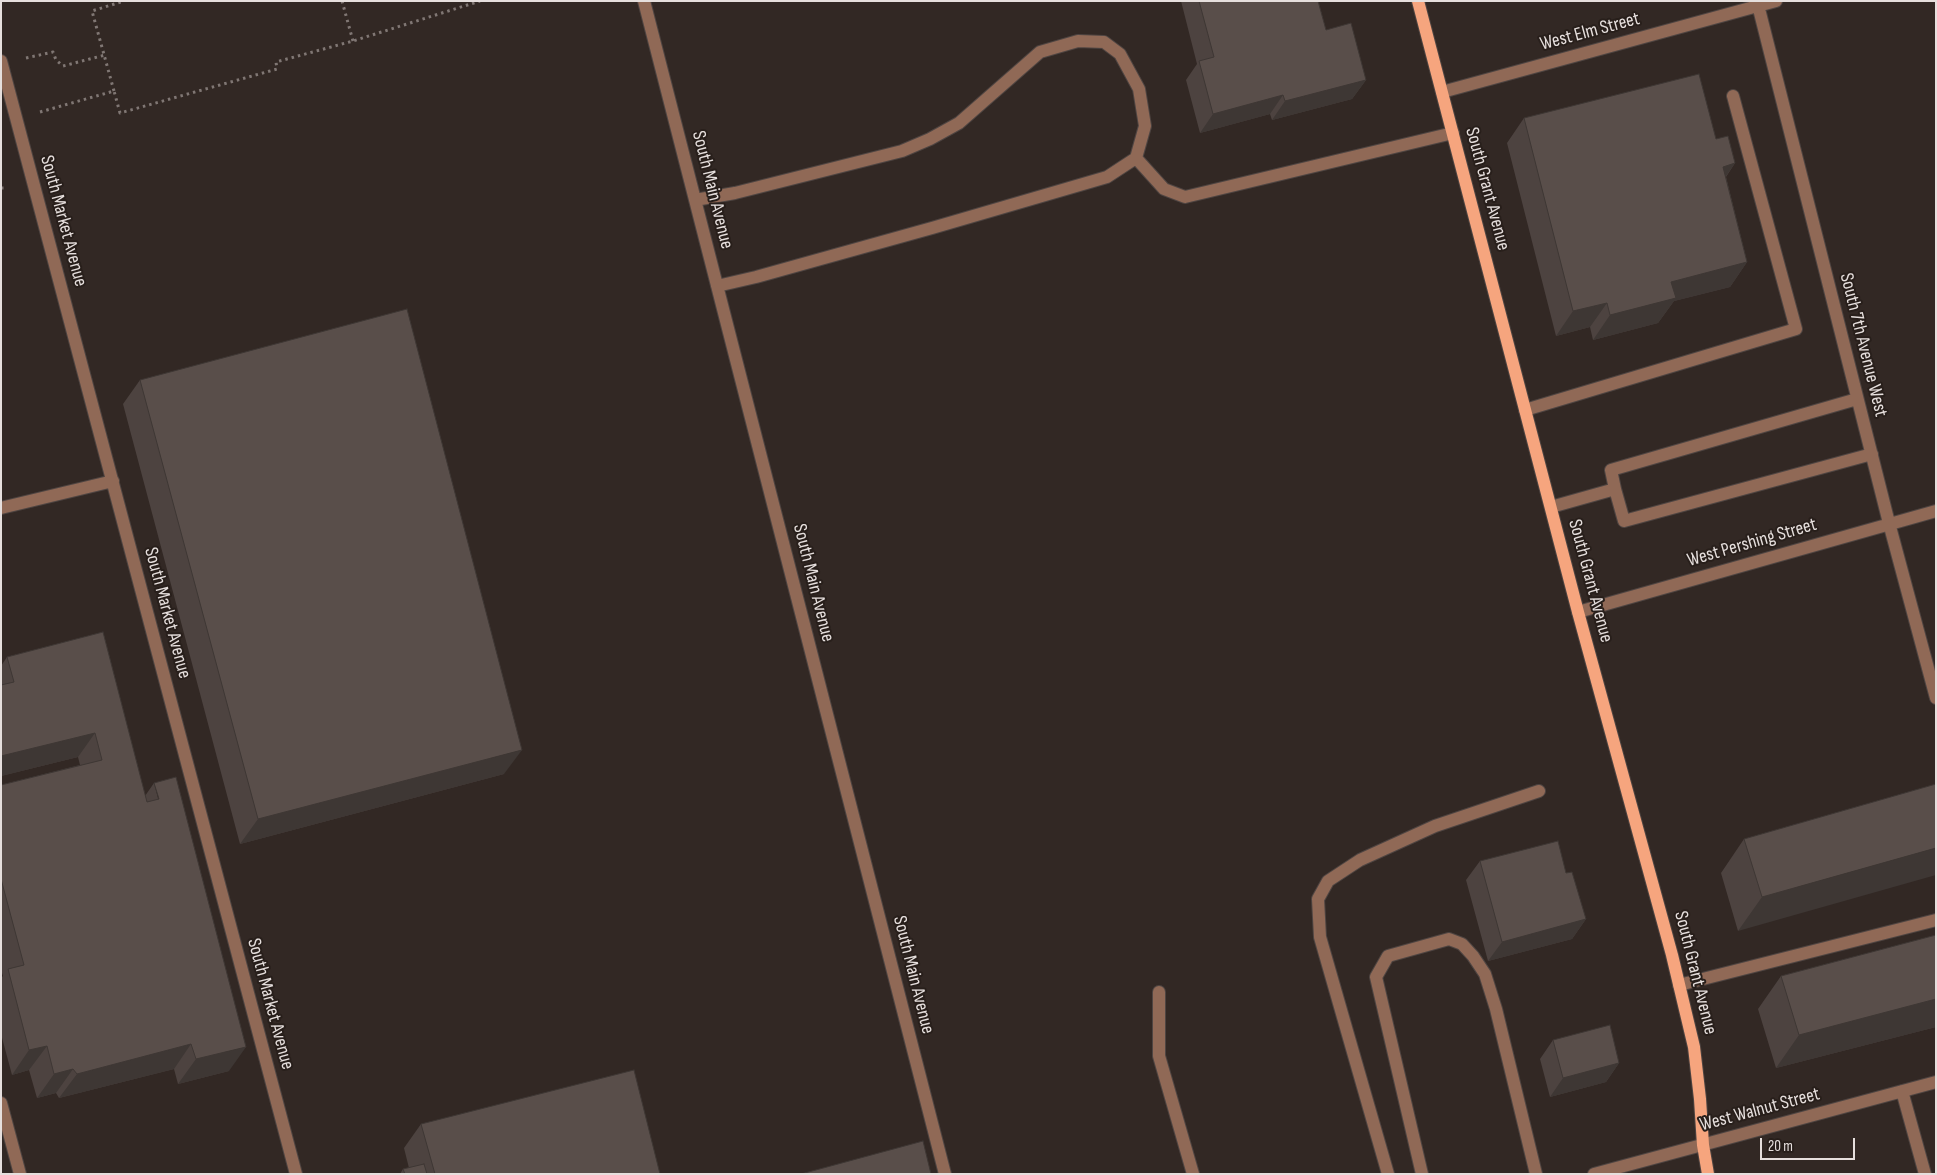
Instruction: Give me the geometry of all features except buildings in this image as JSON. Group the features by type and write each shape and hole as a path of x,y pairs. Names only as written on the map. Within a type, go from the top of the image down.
{"main road":[{"name":"South Grant Avenue","path":"1418,1 1578,612 1680,985 1694,1047 1703,1145 1708,1174"}],"street":[{"name":"South Main Avenue","path":"644,1 945,1174"},
{"name":"West Elm Street","path":"1442,92 1757,4 1776,1"},
{"name":"South 7th Avenue West","path":"1757,4 1857,399 1936,698"},
{"path":"695,200 735,193 902,151 959,124 1040,52 1078,41 1104,42 1120,54 1139,89 1146,126 1136,158 1107,176 923,231 717,286"},
{"name":"South Market Avenue","path":"1,61 296,1174"},
{"path":"1525,410 1796,329 1733,96"},
{"path":"1136,158 1164,189 1185,197 1453,133"},
{"path":"1857,399 1611,470 1615,489 1624,521 1872,454"},
{"path":"1,508 112,481"},
{"path":"1551,507 1615,489"},
{"name":"West Pershing Street","path":"1578,612 1936,511"},
{"path":"1388,1174 1320,937 1318,899 1328,881 1360,860 1435,826 1539,791"},
{"path":"1680,985 1936,920"},
{"path":"1422,1174 1376,977 1388,956 1449,939 1462,944 1485,974 1496,1009 1536,1174"},
{"path":"1159,992 1159,1056 1193,1174"},
{"name":"West Walnut Street","path":"1594,1174 1936,1082"},
{"path":"1902,1091 1925,1174"},
{"path":"1,1103 20,1174"}],"path":[{"path":"124,1 92,11 120,114 277,69 276,62 353,41 480,1"},
{"path":"342,1 353,41"},
{"path":"26,58 53,52 56,60 63,66 105,55"},
{"path":"40,112 114,90"}]}
